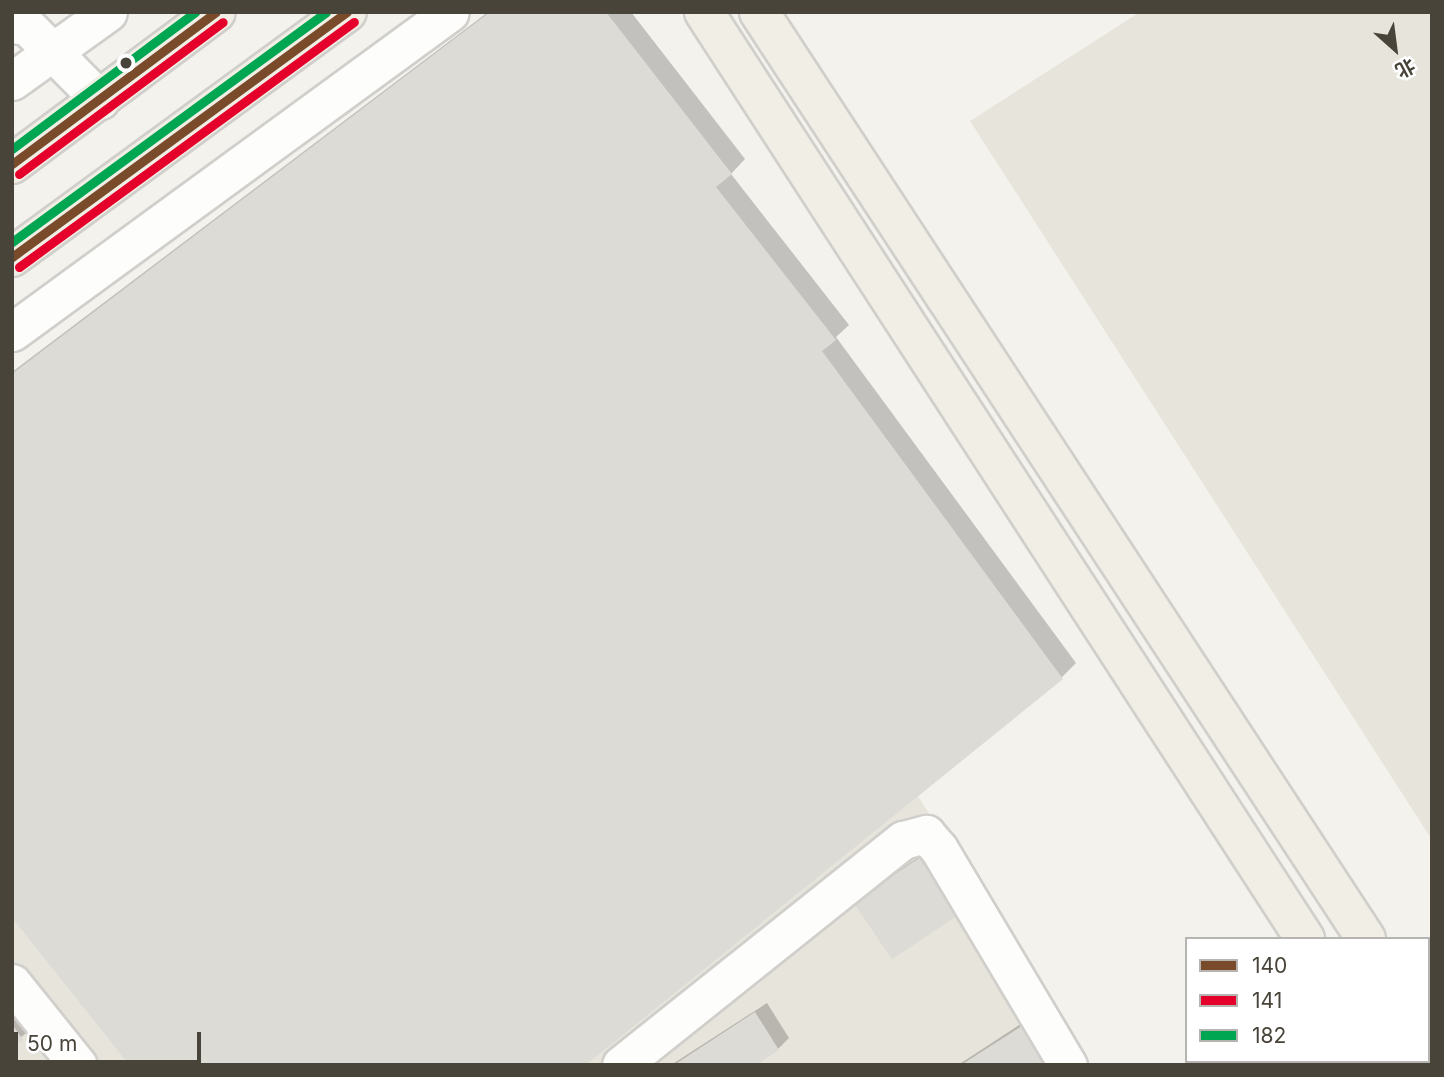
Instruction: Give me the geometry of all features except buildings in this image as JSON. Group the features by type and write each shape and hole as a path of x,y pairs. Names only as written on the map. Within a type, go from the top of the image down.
{"main road":[{"path":"12,164 216,12"},
{"path":"12,257 347,12"},
{"path":"704,12 1304,937"},
{"path":"760,12 1365,937"}],"street":[{"path":"12,81 108,12"},
{"path":"12,332 450,12"},
{"path":"12,24 27,26 100,100"},
{"path":"621,1065 903,840 926,834 939,849 1068,1065"},
{"path":"12,983 78,1065"}],"shaded area":[{"path":"1140,12 1432,12 1432,840 970,121"},
{"path":"918,796 1088,1065 586,1065"},
{"path":"12,918 129,1065 12,1065"}],"transit line":[{"name":"182","path":"12,149 195,12"},
{"name":"140","path":"12,164 216,12"},
{"name":"182","path":"12,242 326,12"},
{"name":"140","path":"12,257 347,12"},
{"name":"141","path":"19,174 223,22"},
{"name":"141","path":"19,267 354,22"}]}
